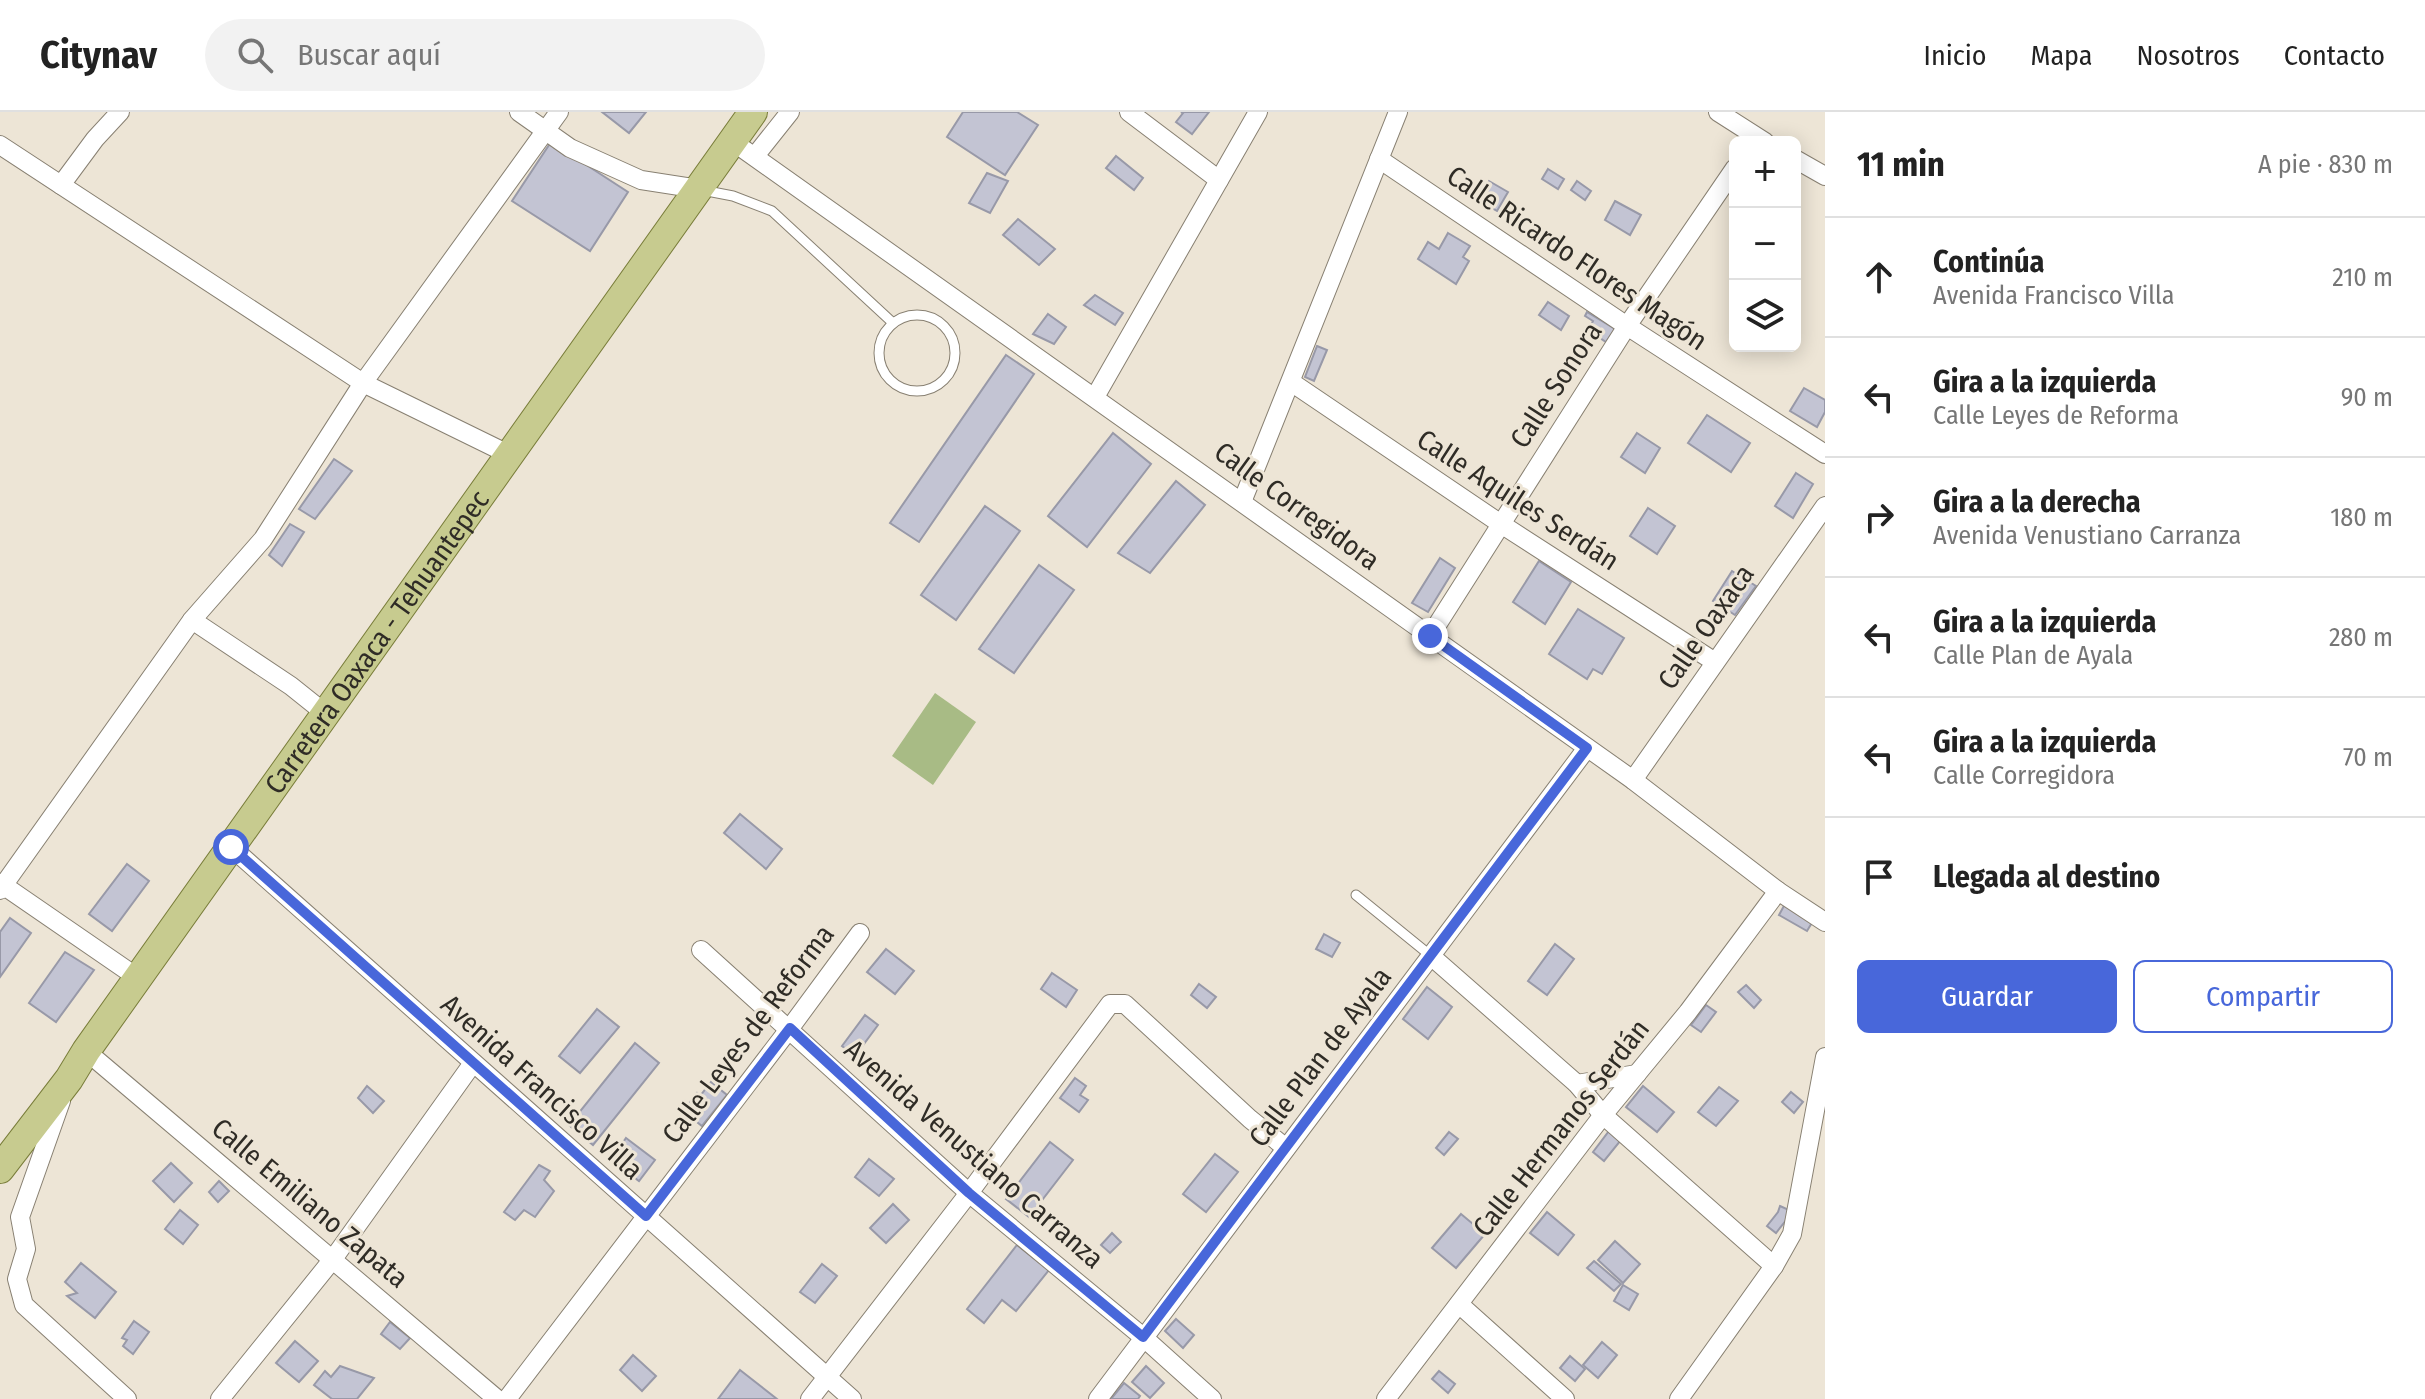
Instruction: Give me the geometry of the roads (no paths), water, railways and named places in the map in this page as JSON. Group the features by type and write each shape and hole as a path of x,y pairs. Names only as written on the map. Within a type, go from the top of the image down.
{"main road":[{"name":"Carretera Oaxaca - Tehuantepec","path":"0,1169 69,1079 699,189 743,148 753,112"}],"street":[{"path":"61,185 95,139 120,112"},
{"path":"519,112 570,148 641,180 699,189"},
{"path":"138,978 1,886 192,620 263,539 363,383 559,112"},
{"path":"743,148 790,112"},
{"path":"1129,112 1219,180"},
{"path":"1095,397 1258,112"},
{"path":"1242,502 1398,112"},
{"path":"1718,112 1752,136"},
{"path":"0,145 363,383 510,455"},
{"name":"Calle Corregidora","path":"743,148 1633,780 1778,891 1825,922"},
{"name":"Calle Ricardo Flores Magón","path":"1379,159 1627,326 1825,454"},
{"path":"1801,162 1825,176"},
{"name":"Calle Sonora","path":"1430,636 1627,326 1729,177"},
{"name":"Calle Aquiles Serdán","path":"1291,382 1501,524 1715,662"},
{"name":"Calle Oaxaca","path":"1633,780 1825,506"},
{"path":"192,620 291,686 326,714"},
{"name":"Calle Plan de Ayala","path":"1098,1399 1587,748"},
{"name":"Avenida Francisco Villa","path":"231,847 852,1399"},
{"name":"Calle Hermanos Serdán","path":"1386,1399 1603,1115 1688,1012 1778,891"},
{"name":"Calle Leyes de Reforma","path":"507,1399 860,933"},
{"name":"Avenida Venustiano Carranza","path":"701,950 969,1193 1143,1337 1212,1399"},
{"path":"1431,956 1577,1084 1603,1115 1774,1266"},
{"path":"810,1399 1110,1004 1125,1004 1286,1148"},
{"name":"Calle Emiliano Zapata","path":"86,1051 497,1399"},
{"path":"220,1399 333,1259 473,1063"},
{"path":"1679,1399 1774,1266 1792,1234 1824,1068"},
{"path":"1577,1084 1637,1074"},
{"path":"69,1079 20,1217 26,1249 17,1279 24,1305 127,1399"},
{"path":"1459,1304 1565,1399"}],"lane":[{"path":"699,189 733,196 772,211 893,323"},
{"path":"917,314 939,321 948,330 956,352 954,364 940,384 929,390 915,391 902,389 891,382 883,371 879,345 893,323 917,314"},
{"path":"1356,895 1431,956"}]}
